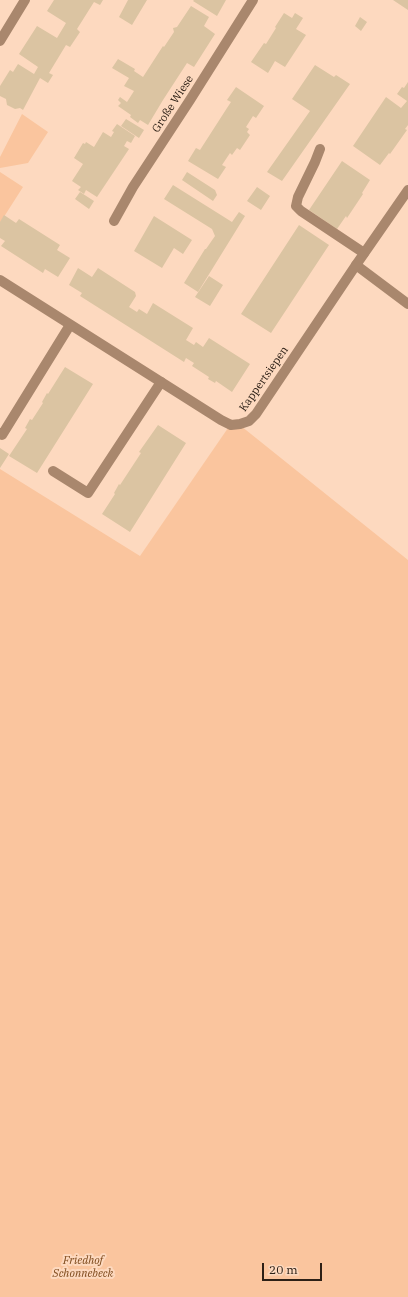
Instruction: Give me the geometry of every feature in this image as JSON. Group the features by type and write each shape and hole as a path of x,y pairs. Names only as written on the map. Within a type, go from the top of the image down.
{"street":[{"path":"0,41 26,0"},
{"name":"Große Wiese","path":"114,221 133,187 253,0"},
{"path":"320,149 298,198 296,206 301,211 364,253"},
{"name":"Kappertsiepen","path":"0,280 221,420 231,425 240,424 248,421 256,414 408,190"},
{"path":"356,265 408,304"},
{"path":"0,433 2,435 70,325"},
{"path":"53,471 88,493 161,382"}],"green space":[{"path":"22,114 48,132 28,163 0,168 0,157"},
{"path":"0,172 23,187 0,223"},
{"name":"Friedhof Schonnebeck","path":"241,426 408,560 408,1297 0,1297 0,469 140,556 228,428"}],"building":[{"path":"54,0 103,0 100,5 94,2 77,29 80,32 70,47 66,45 49,73 53,75 48,83 40,78 23,110 20,108 15,109 7,105 6,99 0,96 0,86 10,70 13,72 18,64 34,74 38,67 19,54 37,26 57,38 66,23 47,11"},
{"path":"128,0 147,0 132,25 119,17"},
{"path":"226,0 217,16 193,1"},
{"path":"393,0 408,0 408,10"},
{"path":"191,6 209,17 204,26 215,34 194,67 187,63 148,125 140,120 138,123 130,117 131,115 118,106 121,103 118,100 120,97 127,102 134,91 124,86 129,78 112,68 118,59 135,69 134,71 143,77 174,32 173,28 177,27"},
{"path":"284,13 292,18 295,13 303,18 296,29 306,35 285,67 275,61 268,73 251,62 264,43 266,44"},
{"path":"360,17 367,22 361,31 355,26"},
{"path":"315,65 334,77 336,75 350,84 282,181 267,172 310,111 292,99"},
{"path":"408,82 408,125 405,129 407,130 380,165 353,146 386,97 401,108 407,101 397,94"},
{"path":"236,87 264,106 256,118 253,116 246,127 249,129 247,132 250,135 240,150 237,148 232,155 230,153 222,165 226,167 218,179 188,161 196,148 200,150 231,102 227,100"},
{"path":"126,119 144,130 139,138 121,126"},
{"path":"117,124 135,136 131,143 127,141 124,146 129,149 97,197 86,190 84,194 78,190 81,187 72,181 83,164 74,158 83,143 85,144 86,142 94,147 103,132 111,137 114,132 112,131"},
{"path":"342,161 370,180 362,193 363,194 347,218 346,216 337,229 309,210"},
{"path":"187,172 215,190 217,195 213,201 182,180"},
{"path":"173,185 232,222 239,212 245,216 198,292 184,283 215,236 212,229 164,199"},
{"path":"257,187 270,196 261,210 247,201"},
{"path":"80,192 94,201 89,209 75,199"},
{"path":"4,215 16,223 19,219 60,245 57,250 70,258 58,277 45,269 43,273 1,246 5,241 0,238 0,222"},
{"path":"154,216 192,240 183,254 174,248 162,268 134,251"},
{"path":"299,225 329,245 271,333 241,314"},
{"path":"78,268 92,277 98,268 135,292 136,296 129,307 137,312 139,309 147,314 153,303 193,328 186,340 194,345 196,342 203,347 209,338 250,364 232,392 216,381 215,383 208,379 209,377 192,366 194,363 186,358 184,362 80,296 82,293 69,285"},
{"path":"209,276 223,285 210,306 195,297"},
{"path":"65,367 93,384 37,473 9,456 27,429 25,428 30,419 32,420 43,403 42,402 47,393 48,394"},
{"path":"158,425 186,443 130,532 102,514 115,494 114,493 119,484 120,485 141,453 139,452"},
{"path":"0,448 9,454 0,468"}]}
